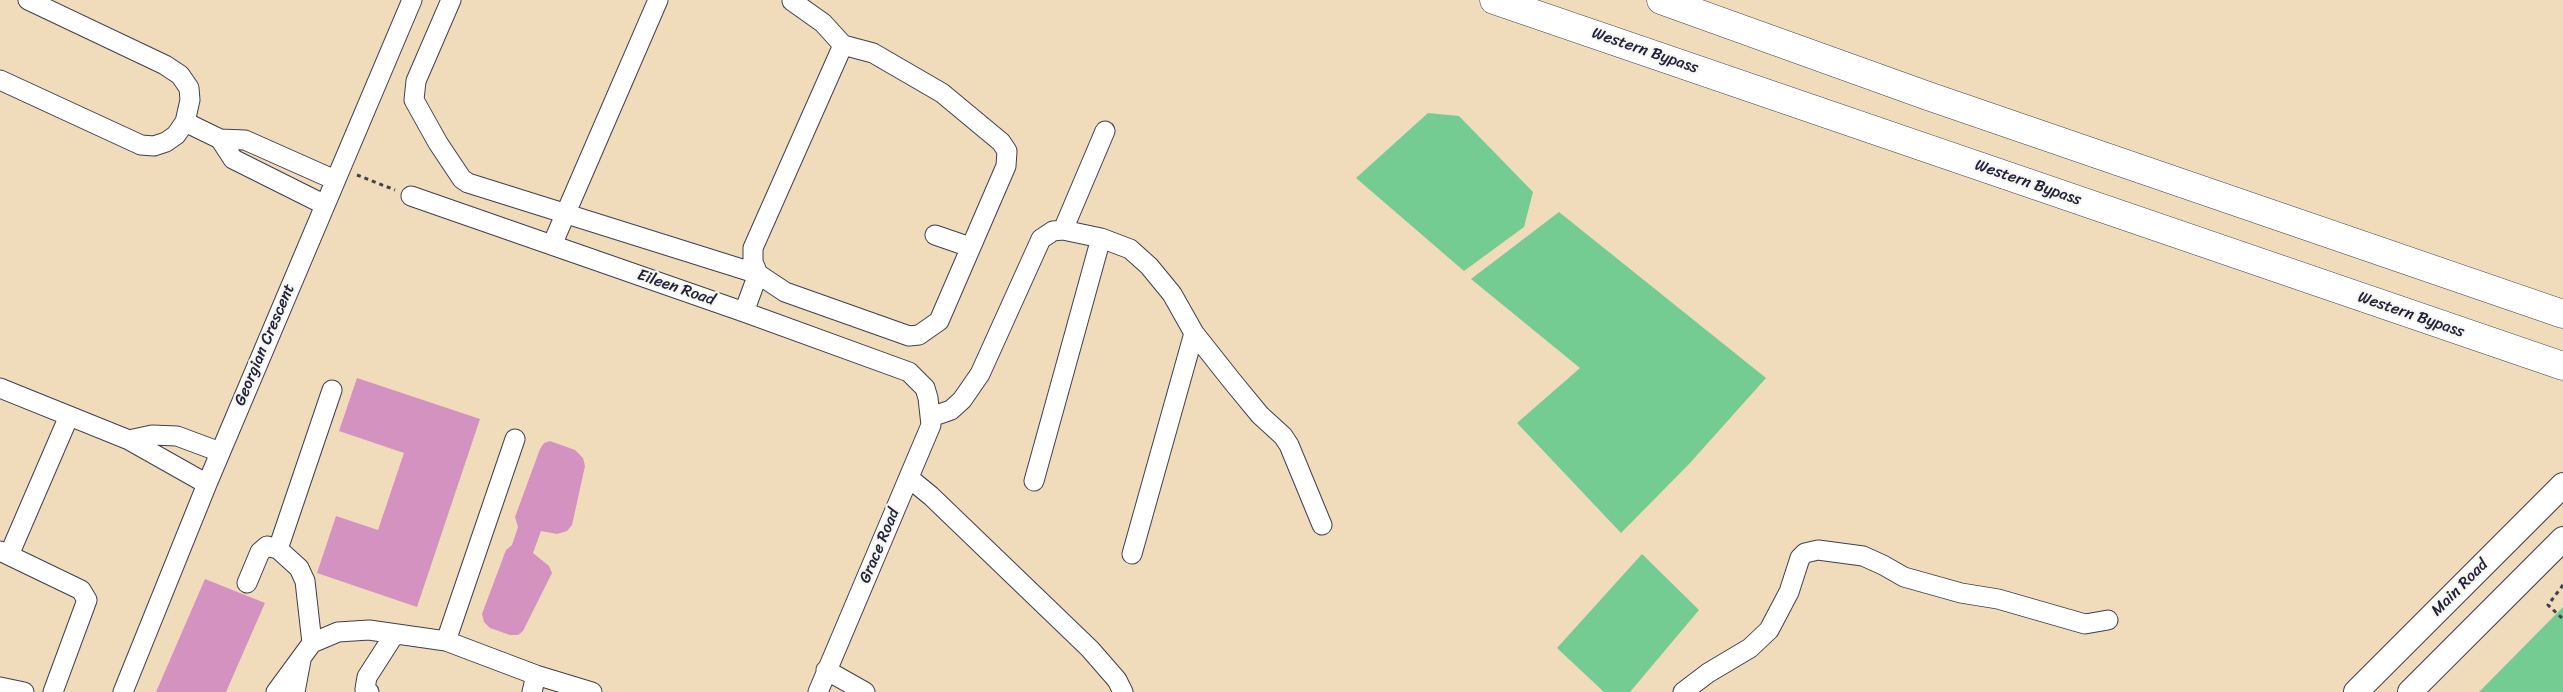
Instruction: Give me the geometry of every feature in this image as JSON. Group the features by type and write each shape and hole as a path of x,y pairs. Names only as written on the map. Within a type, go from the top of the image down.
{"highway":[{"name":"Western Bypass","path":"1494,0 2563,366"},
{"path":"1661,0 1947,102 2563,314"}],"main road":[{"name":"Main Road","path":"2356,692 2563,485"},
{"path":"2410,692 2563,539"}],"street":[{"path":"0,80 141,145 154,146 166,142 176,135 186,122 190,100 189,88 180,75 165,65 28,0"},
{"name":"Georgian Crescent","path":"123,692 206,484 412,0"},
{"path":"451,0 416,81 414,100 455,170 468,183 758,274 785,292 909,336 919,335 939,321 1006,166 1007,151 1001,142 942,93 873,53 844,45 823,23 792,1"},
{"path":"552,245 658,0"},
{"path":"744,312 758,274 753,262 752,248 844,45"},
{"path":"186,122 220,139 245,140 337,175"},
{"path":"1063,230 1105,131"},
{"path":"220,139 234,159 324,205"},
{"name":"Eileen Road","path":"411,196 744,312 909,372 925,388 928,398"},
{"path":"931,417 951,410 962,400 980,374 1037,244 1047,234 1063,230 1101,238 1130,249 1140,257 1172,294 1194,334 1260,415 1271,423 1286,440 1322,525"},
{"path":"935,235 970,247"},
{"path":"1034,481 1101,238"},
{"path":"1132,554 1194,334"},
{"path":"0,388 129,440 206,484"},
{"path":"278,549 332,390"},
{"name":"Grace Road","path":"818,692 931,425 928,398"},
{"path":"53,692 87,600 81,590 4,553 69,416"},
{"path":"129,440 152,435 177,436 220,452"},
{"path":"446,641 515,439"},
{"path":"909,478 931,496 1090,649 1116,680 1123,692"},
{"path":"247,582 260,552 267,546 278,549 299,568 306,581 307,650 295,692"},
{"path":"1682,692 1708,673 1750,648 1769,630 1789,592 1800,558 1805,553 1818,550 1863,556 1904,577 2085,624 2108,620"},
{"path":"276,692 307,650 338,632 369,630 446,641 534,683 592,692"},
{"path":"369,692 365,688 367,677 394,635"},
{"path":"826,670 866,692"},
{"path":"0,687 24,692"}],"path":[{"path":"337,175 411,196"},
{"path":"2563,585 2548,605 2563,619"}],"green space":[{"path":"1428,113 1459,116 1533,192 1524,227 1464,271 1356,178"},
{"path":"1559,212 1766,378 1690,463 1621,533 1517,423 1580,368 1471,279"},
{"path":"1642,554 1699,610 1630,692 1604,692 1557,648"},
{"path":"2563,607 2563,692 2479,692"}],"building":[{"path":"357,378 480,419 417,607 317,573 336,516 378,530 404,453 339,431"},
{"path":"550,441 575,450 583,458 585,466 572,525 567,531 557,534 541,531 533,553 549,566 552,573 523,631 518,635 510,635 490,628 484,622 482,614 506,550 512,545 518,527 515,517 540,449 544,443"},
{"path":"205,579 265,603 226,692 156,692"}]}
